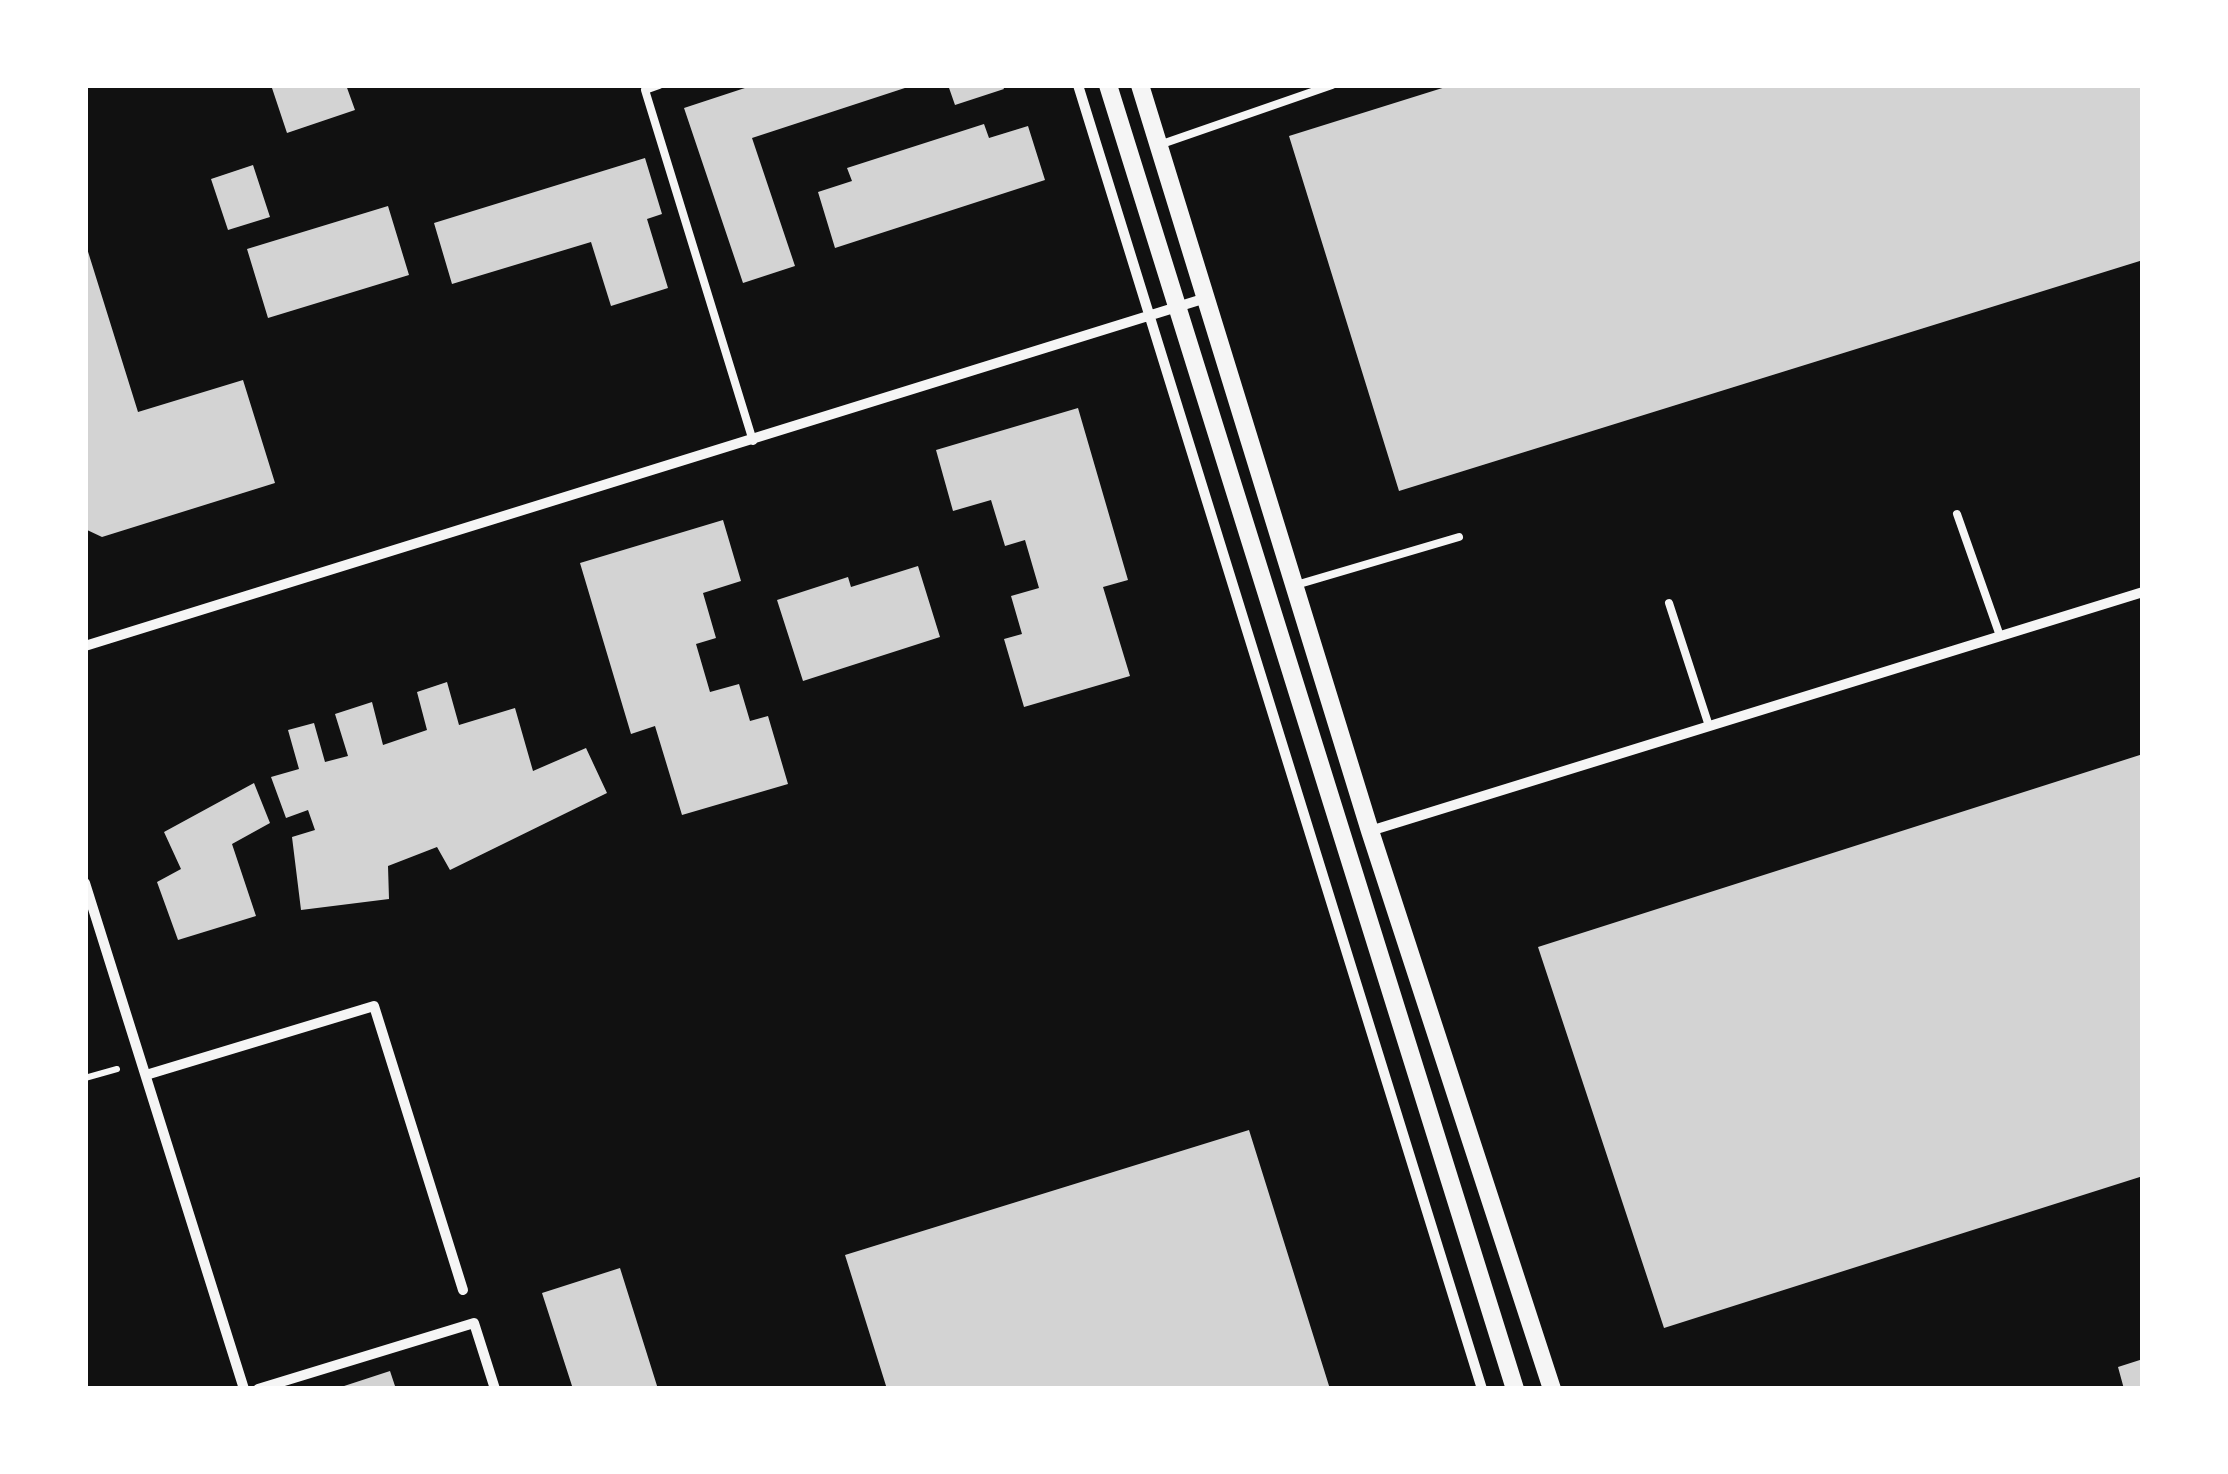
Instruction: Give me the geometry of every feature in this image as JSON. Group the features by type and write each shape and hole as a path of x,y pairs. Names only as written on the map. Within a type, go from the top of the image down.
{"street":[{"path":"1078,85 1482,1389"},
{"path":"1108,85 1515,1389"},
{"path":"1140,85 1370,831 1552,1389"},
{"path":"85,646 1206,298"},
{"path":"1370,831 2143,592"},
{"path":"85,883 244,1389"},
{"path":"146,1075 374,1006 463,1290"},
{"path":"258,1389 474,1324 495,1389"}],"lane":[{"path":"659,85 646,90 754,441"},
{"path":"1158,146 1332,85"},
{"path":"1958,514 2000,636"},
{"path":"1296,585 1459,537"},
{"path":"1669,602 1709,726"}],"path":[{"path":"85,1078 116,1069"}],"building":[{"path":"271,85 346,85 355,110 287,133"},
{"path":"754,85 911,86 752,138 795,266 743,283 684,108"},
{"path":"948,85 1002,85 1004,89 955,105"},
{"path":"1452,85 2143,85 2143,260 1399,491 1289,136"},
{"path":"984,124 989,138 1028,126 1045,180 835,248 818,192 852,181 847,168"},
{"path":"645,158 662,214 647,219 668,288 611,306 591,242 452,284 434,223"},
{"path":"253,165 270,217 228,230 211,179"},
{"path":"388,206 409,275 268,318 247,249"},
{"path":"85,242 138,412 243,380 275,483 102,537 85,529"},
{"path":"1078,408 1128,580 1103,587 1130,676 1024,707 1004,639 1022,634 1011,596 1039,588 1025,540 1005,546 991,500 953,511 936,450"},
{"path":"723,520 741,581 703,593 716,638 696,644 710,692 739,684 750,721 768,716 788,784 682,815 655,726 631,734 580,563"},
{"path":"918,566 940,637 803,681 777,600 848,577 851,587"},
{"path":"447,682 459,725 515,708 533,771 586,748 607,793 450,870 437,847 388,866 389,899 301,910 292,837 315,830 308,810 286,818 271,777 299,769 288,730 314,723 325,762 348,756 335,714 372,702 383,745 427,730 417,692"},
{"path":"2143,754 2143,1176 1664,1328 1538,947"},
{"path":"254,783 270,823 232,844 256,916 178,940 157,882 181,869 164,832"},
{"path":"1249,1130 1330,1389 887,1389 845,1255"},
{"path":"620,1268 658,1389 573,1389 542,1293"},
{"path":"2143,1359 2143,1389 2124,1389 2118,1367"},
{"path":"390,1371 396,1389 338,1389 338,1388"}]}
